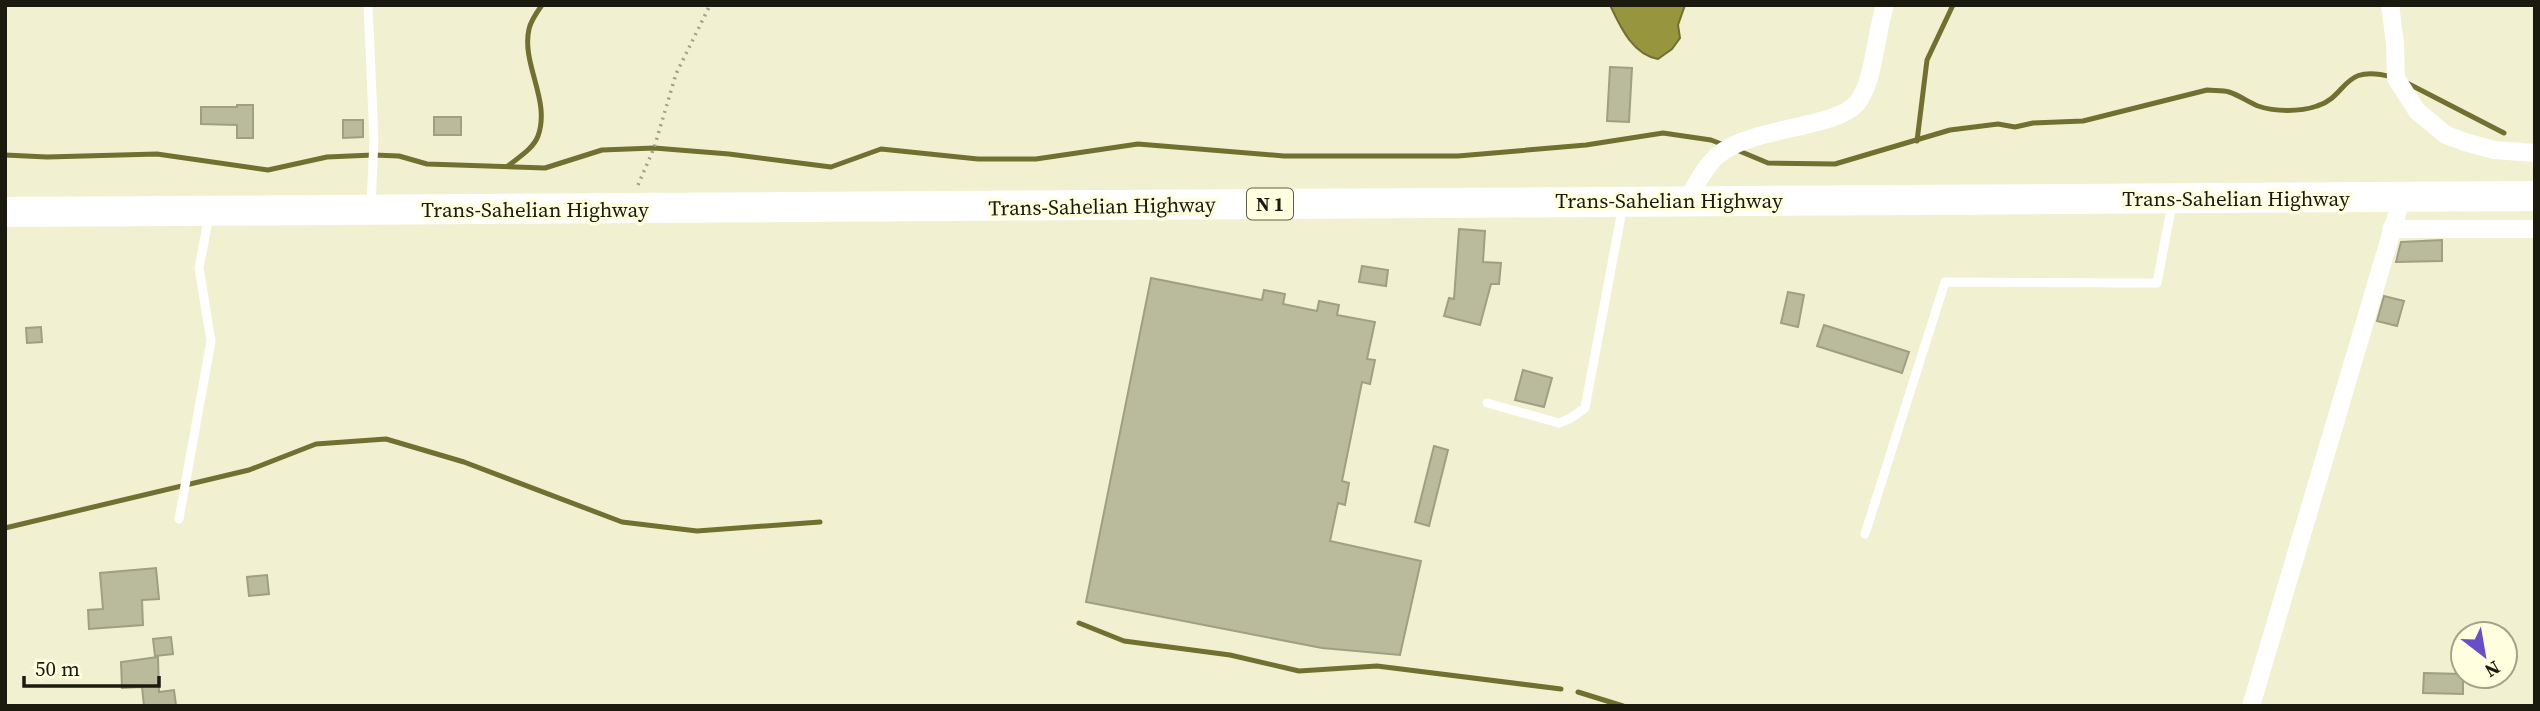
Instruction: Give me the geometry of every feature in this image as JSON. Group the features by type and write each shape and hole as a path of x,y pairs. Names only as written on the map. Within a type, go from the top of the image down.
{"highway":[{"name":"Trans-Sahelian Highway","path":"5,212 2535,196"}],"street":[{"path":"1687,200 1705,169 1718,155 1745,139 1837,116 1857,104 1871,72 1879,22 1885,5"},
{"path":"2390,5 2396,78 2417,111 2446,135 2465,142 2494,150 2535,153"},
{"path":"2250,706 2402,197"},
{"path":"2391,229 2535,229"}],"lane":[{"path":"369,5 374,139 371,209"},
{"path":"1865,534 1945,282 2157,283 2173,198"},
{"path":"1488,404 1559,423 1585,408 1624,200"},
{"path":"178,519 211,341 199,268 209,211"}],"path":[{"path":"627,209 654,148 676,74 710,5"}],"shaded area":[{"path":"1610,5 1685,5 1678,25 1680,38 1672,49 1658,59 1649,56 1628,38"}],"building":[{"path":"1610,67 1632,68 1629,122 1607,121"},
{"path":"253,105 253,138 237,138 237,125 201,124 201,107"},
{"path":"434,117 461,117 461,135 434,135"},
{"path":"343,120 363,120 363,137 343,138"},
{"path":"1459,229 1485,231 1483,262 1501,263 1499,284 1491,284 1480,325 1444,316 1449,298 1454,299"},
{"path":"2442,240 2442,261 2396,262 2401,242"},
{"path":"1362,266 1388,270 1386,286 1359,282"},
{"path":"1151,278 1262,300 1264,290 1285,294 1283,304 1317,311 1319,301 1339,305 1337,315 1375,322 1367,359 1375,360 1370,384 1362,382 1342,481 1349,483 1345,505 1338,503 1330,541 1421,561 1400,655 1322,648 1086,602"},
{"path":"1788,292 1804,295 1798,327 1781,323"},
{"path":"2384,296 2404,301 2397,326 2377,321"},
{"path":"1824,325 1909,352 1902,373 1817,346"},
{"path":"41,327 42,342 27,343 26,328"},
{"path":"1523,370 1552,378 1544,407 1515,400"},
{"path":"1434,446 1448,450 1429,526 1415,522"},
{"path":"156,568 159,599 142,600 143,625 89,629 88,610 103,609 100,573"},
{"path":"267,575 269,594 249,596 247,577"},
{"path":"171,637 173,654 155,656 153,639"},
{"path":"158,657 159,692 174,690 176,705 144,706 142,687 122,688 121,662"},
{"path":"2424,673 2449,674 2449,690 2463,690 2463,694 2423,693"}],"waterway":[{"path":"508,166 533,145 541,123 539,96 528,42 531,22 542,5"},
{"path":"1917,141 1927,60 1953,5"},
{"path":"1737,150 1768,163 1835,164 1950,130 1998,124 2015,127 2033,123 2083,121 2207,90 2229,92 2265,108 2303,109 2327,101 2354,77 2363,74 2392,77"},
{"path":"2407,83 2504,133"},
{"path":"5,155 47,157 157,154 268,170 327,157 373,155 399,156 427,164 545,168 602,150 654,148 831,167 881,149 978,159 1036,159 1138,144 1284,156 1458,156 1586,145 1663,133 1711,140 1724,145"},
{"path":"5,528 249,470 316,444 386,439 464,462 622,522 697,531 820,522"},
{"path":"1079,623 1124,641 1230,655 1299,671 1377,666 1561,689"},
{"path":"1578,692 1623,706"}]}
